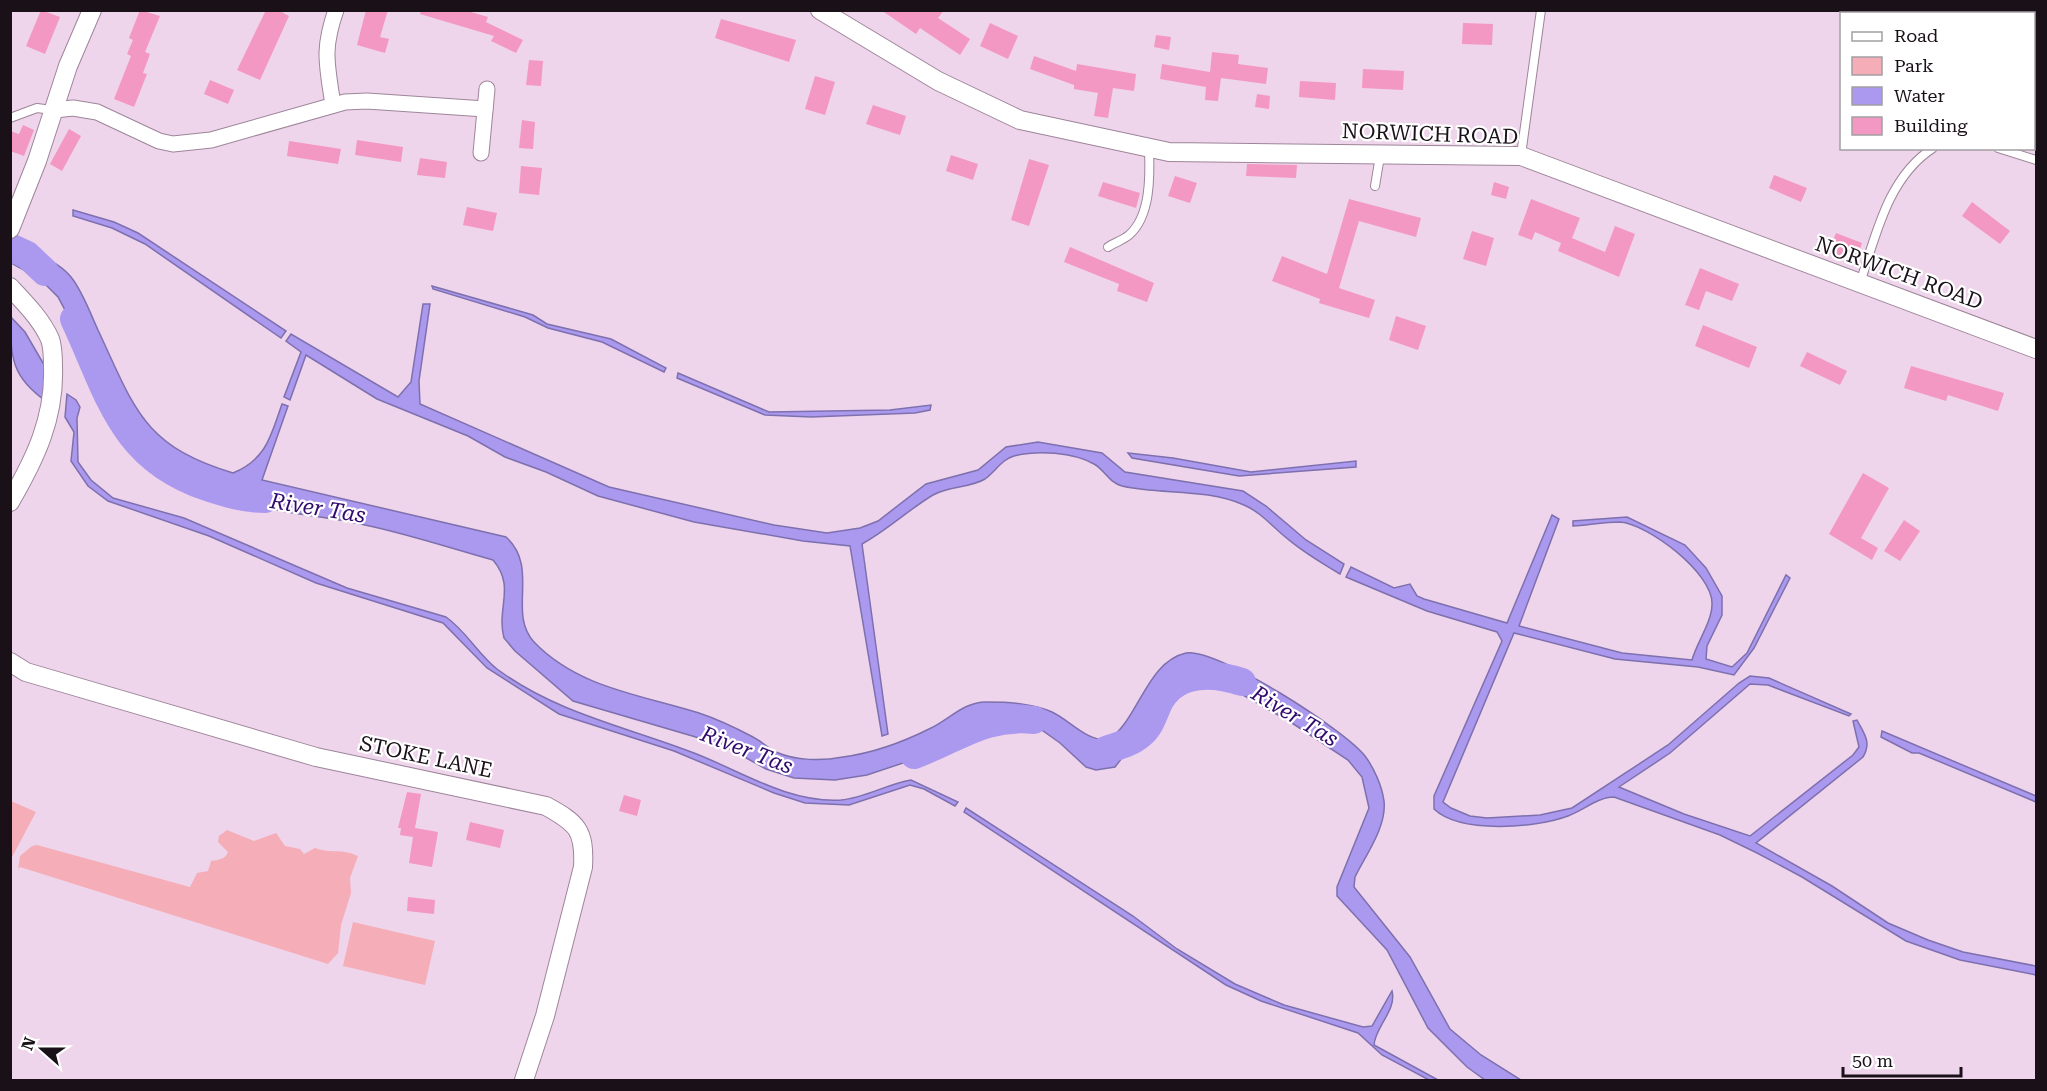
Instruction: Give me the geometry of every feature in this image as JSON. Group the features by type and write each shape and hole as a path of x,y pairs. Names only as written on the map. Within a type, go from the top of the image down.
{"street":[{"path":"12,225 55,110 68,66 92,10"},
{"path":"333,105 325,58 326,44 336,10"},
{"name":"NORWICH ROAD","path":"820,10 938,81 1020,120 1169,152 1521,156 2037,349"},
{"path":"481,153 487,89"},
{"path":"55,110 73,108 97,112 159,141 173,144 211,140 333,105 367,100 485,109"},
{"path":"10,287 28,306 51,341 54,388 43,438 32,465 10,502"},
{"name":"STOKE LANE","path":"10,662 26,672 316,757 546,806 570,819 580,833 584,848 583,867 545,1016 524,1080"}],"lane":[{"path":"1521,156 1541,10"},
{"path":"10,118 37,108 55,110"},
{"path":"1108,247 1130,234 1146,205 1150,179 1149,147"},
{"path":"1860,283 1895,188 1912,164 1930,150"},
{"path":"2004,150 2037,160"},
{"path":"1375,186 1381,154"}],"green space":[{"path":"11,801 36,812 11,859"},
{"path":"227,830 254,841 276,833 285,846 300,849 304,854 315,848 358,856 350,878 351,893 341,925 338,953 328,964 20,867 18,869 20,856 32,846 37,845 190,887 197,873 208,871 211,861 221,859 227,854 228,852 218,842 219,836"},
{"path":"353,922 435,941 425,985 343,966"}],"water":[{"path":"73,210 114,222 138,233 286,331 281,338 145,244 112,228 73,216"},
{"path":"16,245 52,262 71,277 83,296 133,403 160,437 179,450 233,473 253,461 261,453 271,436 282,404 288,406 262,480 506,537 516,549 521,562 523,618 526,630 534,642 551,658 570,670 612,688 720,721 784,755 818,760 865,753 909,738 970,705 986,702 1020,704 1044,709 1086,734 1108,740 1128,719 1152,679 1172,659 1186,653 1201,655 1251,676 1333,728 1365,756 1377,777 1384,801 1384,811 1379,831 1355,877 1354,887 1410,957 1450,1029 1481,1055 1521,1080 1485,1080 1467,1067 1428,1028 1387,950 1337,896 1337,887 1369,808 1362,777 1348,760 1292,723 1208,675 1189,672 1178,678 1170,686 1152,719 1115,767 1096,770 1086,767 1060,743 1036,726 1002,720 987,721 972,726 944,746 912,760 867,775 835,780 794,778 766,769 723,745 573,701 515,651 504,638 502,627 503,579 493,560 381,529 275,510 245,502 188,476 153,453 127,427 58,297 40,279 11,263"},
{"path":"432,286 533,315 547,324 611,339 666,368 664,372 602,342 548,328 525,317 433,289"},
{"path":"423,304 430,304 419,381 420,404 609,487 774,525 827,533 860,528 878,521 926,484 978,470 1006,447 1038,442 1102,453 1125,472 1243,491 1266,506 1306,540 1344,564 1340,574 1296,546 1255,511 1229,500 1199,494 1122,486 1113,482 1094,464 1076,457 1055,453 1014,456 979,482 933,495 862,544 888,734 882,736 850,546 803,541 694,522 598,496 546,472 505,457 468,436 377,399 306,355 290,400 284,397 301,352 286,341 291,334 398,397 411,382"},
{"path":"10,316 25,332 50,375 47,402 26,384 15,365 11,344"},
{"path":"678,373 769,412 890,410 931,405 930,410 915,413 811,417 765,415 677,378"},
{"path":"67,394 76,400 80,407 77,418 78,462 91,480 113,498 184,518 347,588 446,617 497,669 543,697 592,718 694,753 765,784 802,796 821,800 850,799 911,780 958,802 955,806 924,789 910,785 849,805 805,803 774,793 674,751 559,714 487,668 443,623 316,583 209,536 108,501 88,486 71,461 74,432 65,417"},
{"path":"1128,453 1173,458 1251,472 1356,461 1356,467 1239,476 1132,458"},
{"path":"1552,515 1559,519 1519,626 1622,653 1692,660 1710,618 1712,604 1702,578 1691,565 1662,541 1632,525 1608,522 1573,526 1573,521 1627,517 1685,545 1706,568 1722,596 1722,615 1707,646 1706,659 1732,667 1747,653 1786,575 1790,578 1754,648 1734,675 1698,667 1615,659 1514,633 1443,802 1470,816 1487,818 1540,815 1572,808 1668,745 1739,683 1750,676 1769,678 1851,714 1849,716 1768,685 1750,684 1670,753 1619,787 1684,814 1750,836 1853,755 1859,747 1853,721 1857,720 1867,742 1863,757 1756,843 1832,886 1888,923 1963,952 2036,966 2036,975 1960,960 1906,941 1802,877 1757,853 1720,835 1614,797 1602,799 1568,816 1518,826 1461,822 1446,817 1434,809 1434,796 1502,641 1497,632 1427,611 1346,577 1351,567 1394,588 1410,584 1417,596 1424,599 1507,623"},
{"path":"1882,731 2036,796 2036,802 1919,753 1912,753 1881,737"},
{"path":"966,808 1133,916 1177,949 1235,984 1284,1005 1363,1027 1372,1026 1392,991 1393,998 1389,1012 1375,1038 1374,1045 1438,1080 1429,1080 1382,1055 1358,1033 1261,1001 1226,985 964,812"}],"building":[{"path":"41,10 60,17 45,54 26,46"},
{"path":"140,10 160,16 145,52 150,54 143,73 147,74 134,107 114,99 131,56 127,54 133,40 129,38"},
{"path":"266,10 278,10 289,16 260,80 237,70"},
{"path":"366,10 388,10 380,37 389,39 385,53 357,45"},
{"path":"421,10 464,10 488,17 486,22 523,40 516,53 491,41 494,36 420,14"},
{"path":"881,10 944,10 938,18 970,39 960,55 920,28 916,34"},
{"path":"721,19 796,40 789,62 715,38"},
{"path":"990,23 1018,36 1008,59 980,46"},
{"path":"1463,23 1493,24 1492,45 1462,44"},
{"path":"1156,35 1171,37 1169,50 1154,47"},
{"path":"1212,52 1239,55 1238,64 1268,68 1266,84 1221,78 1218,101 1205,100 1206,87 1160,79 1162,64 1210,72"},
{"path":"1034,56 1076,71 1077,64 1136,74 1134,91 1113,88 1108,118 1094,116 1098,93 1074,89 1074,85 1030,69"},
{"path":"529,60 543,61 541,86 526,85"},
{"path":"1363,69 1404,71 1403,90 1362,88"},
{"path":"815,76 835,82 825,115 805,109"},
{"path":"210,80 234,90 228,104 204,94"},
{"path":"1300,81 1336,83 1335,100 1299,97"},
{"path":"1257,94 1270,96 1269,109 1255,107"},
{"path":"873,105 906,116 900,135 866,124"},
{"path":"522,120 535,122 533,149 519,148"},
{"path":"23,125 34,130 24,156 10,151 10,131 19,134"},
{"path":"69,129 81,136 62,171 50,164"},
{"path":"357,140 403,147 401,162 355,155"},
{"path":"289,141 341,149 338,164 287,156"},
{"path":"951,155 978,164 973,180 946,171"},
{"path":"420,158 447,162 445,178 417,175"},
{"path":"1029,159 1049,165 1029,226 1011,220"},
{"path":"1247,164 1297,165 1296,178 1246,176"},
{"path":"521,166 542,168 539,195 519,193"},
{"path":"1774,175 1807,188 1801,202 1769,188"},
{"path":"1175,176 1197,183 1190,203 1168,196"},
{"path":"1103,182 1140,193 1136,208 1098,196"},
{"path":"1494,182 1509,187 1506,199 1491,195"},
{"path":"1349,199 1421,218 1416,237 1359,221 1339,288 1375,300 1369,318 1319,303 1320,299 1272,281 1282,256 1327,274"},
{"path":"1531,199 1580,218 1572,238 1605,252 1615,226 1635,234 1619,277 1558,251 1561,243 1535,232 1532,240 1518,235"},
{"path":"1972,202 2010,231 2000,244 1962,216"},
{"path":"467,207 497,213 493,231 463,225"},
{"path":"1472,231 1494,238 1486,266 1463,259"},
{"path":"1836,233 1862,243 1855,264 1828,253"},
{"path":"1070,247 1154,283 1147,302 1117,291 1119,284 1064,262"},
{"path":"1700,268 1739,284 1732,301 1706,291 1699,310 1685,305"},
{"path":"1396,316 1426,326 1418,350 1389,340"},
{"path":"1703,325 1757,347 1749,368 1695,346"},
{"path":"1807,352 1847,371 1840,385 1800,366"},
{"path":"1911,366 2004,393 1998,411 1948,395 1946,401 1904,388"},
{"path":"1863,473 1889,488 1861,538 1878,548 1872,560 1829,534"},
{"path":"1904,520 1920,531 1900,561 1884,551"},
{"path":"407,792 421,794 415,828 438,832 432,867 409,863 413,837 400,835 401,828 398,828"},
{"path":"624,795 641,800 637,816 619,811"},
{"path":"470,822 504,830 500,848 466,840"},
{"path":"408,897 435,900 434,914 407,911"}],"waterway":[{"name":"River Tas","path":"10,247 27,255 45,272"},
{"name":"River Tas","path":"74,319 121,420 136,441 154,459 178,474 207,487 242,497 265,499"},
{"name":"River Tas","path":"1106,750 1124,744 1144,731 1161,699 1177,683 1198,676 1220,677 1242,682"},
{"name":"River Tas","path":"914,755 986,725 1016,719 1034,720"}]}
